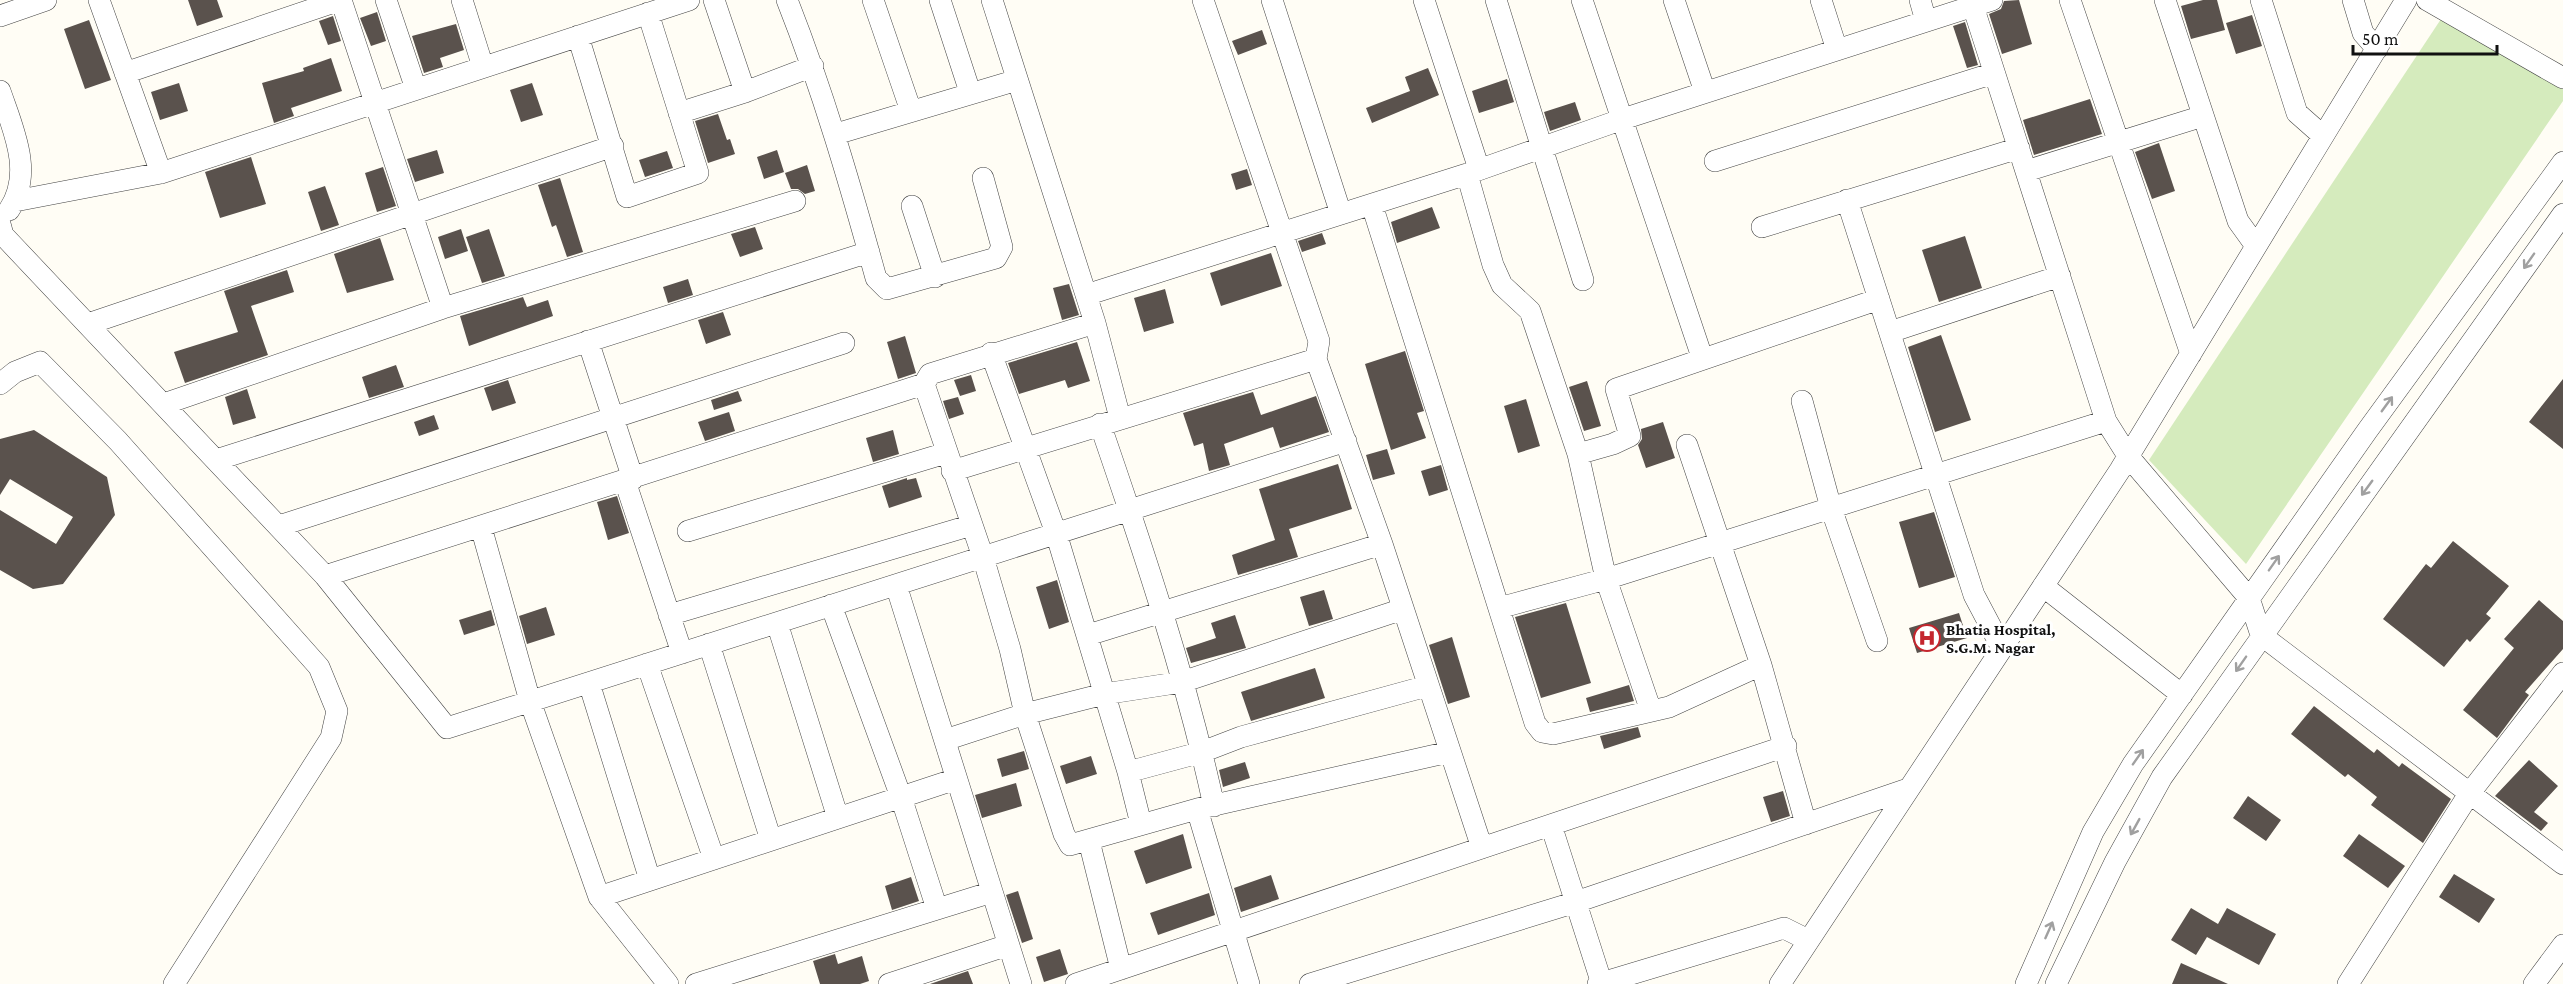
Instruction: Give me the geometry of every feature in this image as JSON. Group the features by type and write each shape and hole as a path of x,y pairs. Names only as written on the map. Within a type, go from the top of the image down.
{"street":[{"path":"0,16 46,0"},
{"path":"99,0 162,173"},
{"path":"125,73 341,0 377,102 443,308"},
{"path":"386,0 416,89"},
{"path":"462,0 483,67"},
{"path":"15,201 162,173 689,0"},
{"path":"714,0 745,92"},
{"path":"787,0 836,134 876,278 887,289 996,258 1002,247 983,178"},
{"path":"873,0 911,111"},
{"path":"940,0 970,92"},
{"path":"992,0 1095,323 1110,421 1130,510 1203,752 1206,807 1233,932 1249,984"},
{"path":"1203,0 1284,231 1319,341 1316,359 1382,544 1482,848"},
{"path":"1272,0 1341,214"},
{"path":"1424,0 1473,172 1493,265 1502,285 1530,311 1578,454 1606,579 1651,711"},
{"path":"1496,0 1583,280"},
{"path":"1582,0 1702,357"},
{"path":"1674,0 1705,92"},
{"path":"1821,0 1837,50"},
{"path":"1920,0 1926,21"},
{"path":"2070,0 2191,354"},
{"path":"2165,0 2238,221 2256,246"},
{"path":"2260,0 2297,112 2323,136"},
{"path":"2353,0 2363,33 2377,49"},
{"path":"1780,984 2128,456 2406,0"},
{"path":"2427,0 2563,78"},
{"path":"1086,296 1284,231 1372,205 1542,149 1623,119 1983,3 1994,73 2106,421 2128,456 2249,598 2261,635 2563,864"},
{"path":"578,36 627,196 698,173 648,13"},
{"path":"679,113 745,92 813,66"},
{"path":"1715,161 1994,73"},
{"path":"836,134 970,92 1017,80"},
{"path":"0,91 18,141 22,177 15,201 0,224 3,235 325,576 447,728 1346,441"},
{"path":"2026,171 2203,116"},
{"path":"88,324 613,146"},
{"path":"1762,227 2019,148"},
{"path":"2026,984 2093,832 2133,764 2249,598 2563,162"},
{"path":"164,404 443,308 795,201"},
{"path":"1847,201 1974,595 2002,648"},
{"path":"1372,205 1535,723 1542,732 1553,734 1669,707 1761,665"},
{"path":"912,206 935,277"},
{"path":"2056,984 2115,862 2162,777 2563,214"},
{"path":"216,460 869,252"},
{"path":"1890,332 2060,276"},
{"path":"1578,454 1613,444 1630,436 1616,389 1702,357 1879,298"},
{"path":"325,576 924,384 930,374 1095,323"},
{"path":"588,341 682,653"},
{"path":"279,526 844,343"},
{"path":"992,353 1056,533 1088,635 1141,824"},
{"path":"688,531 949,462 1027,448 1316,359"},
{"path":"0,384 15,372 40,362 118,441 319,667 337,711 331,738 174,984"},
{"path":"924,384 983,557 1010,649 1025,714 1064,834 1070,845 1206,807 1449,752"},
{"path":"1802,401 1832,508 1877,641"},
{"path":"1498,608 1606,579 2106,421"},
{"path":"1688,445 1761,665 1786,746 1806,824"},
{"path":"669,615 972,525"},
{"path":"481,527 530,701 599,897 668,984"},
{"path":"1088,635 1382,544"},
{"path":"896,585 1020,984"},
{"path":"2043,586 2181,695"},
{"path":"831,605 901,797 937,909"},
{"path":"945,740 1025,714 1104,694 1182,682 1403,609"},
{"path":"777,623 838,818"},
{"path":"709,644 771,840"},
{"path":"647,664 714,859"},
{"path":"2348,984 2469,794 2563,673"},
{"path":"589,683 650,880"},
{"path":"1128,772 1203,752 1241,737 1427,686"},
{"path":"1076,984 1786,746"},
{"path":"599,897 956,778"},
{"path":"1310,984 1576,902 1908,789"},
{"path":"1551,825 1601,984 1784,928 1809,940"},
{"path":"1089,841 1121,969"},
{"path":"696,984 992,892"},
{"path":"889,984 1008,945"},
{"path":"2534,984 2563,945"}],"green space":[{"path":"2445,13 2563,83 2563,101 2246,564 2149,460"}],"building":[{"path":"188,0 217,0 223,17 197,26"},
{"path":"2019,0 2032,44 2002,54 1989,14 2001,9 2004,1"},
{"path":"2203,0 2217,0 2225,30 2191,39 2181,6"},
{"path":"377,12 386,41 371,46 360,18"},
{"path":"2252,15 2262,46 2236,54 2226,23"},
{"path":"333,16 341,41 328,45 319,21"},
{"path":"89,20 111,80 85,89 64,29"},
{"path":"1965,22 1978,65 1967,68 1953,26"},
{"path":"456,24 464,50 440,58 443,67 424,73 412,36"},
{"path":"1262,30 1267,44 1238,55 1232,41"},
{"path":"331,58 342,91 291,108 294,116 274,123 262,83 304,71 303,68"},
{"path":"1428,68 1439,95 1372,123 1366,108 1410,91 1405,77"},
{"path":"1507,79 1514,102 1479,113 1472,91"},
{"path":"179,83 188,111 160,120 151,92"},
{"path":"532,83 543,115 521,122 510,90"},
{"path":"2090,99 2102,134 2034,155 2023,120"},
{"path":"1575,102 1581,120 1550,131 1544,112"},
{"path":"718,114 727,140 730,139 735,154 708,163 695,121"},
{"path":"2159,143 2175,191 2152,199 2135,152"},
{"path":"437,150 444,173 415,182 407,159"},
{"path":"777,150 784,172 764,179 757,157"},
{"path":"667,151 673,168 645,177 639,160"},
{"path":"251,157 266,204 220,218 205,172"},
{"path":"807,165 815,191 805,194 798,189 791,189 785,173"},
{"path":"383,167 396,206 377,212 365,173"},
{"path":"1247,169 1252,185 1236,190 1231,174"},
{"path":"560,178 583,252 567,257 556,225 552,227 538,185"},
{"path":"325,186 339,225 321,231 308,192"},
{"path":"1432,207 1440,228 1397,243 1391,222"},
{"path":"755,227 763,249 740,257 731,234"},
{"path":"461,229 468,251 445,259 438,237"},
{"path":"489,229 505,276 482,283 466,237"},
{"path":"1322,233 1326,244 1302,252 1298,241"},
{"path":"1965,236 1982,288 1939,302 1922,250"},
{"path":"380,238 394,280 347,293 334,254"},
{"path":"1271,253 1282,286 1221,306 1210,273"},
{"path":"287,270 294,292 251,306 268,355 185,383 174,352 238,332 224,291"},
{"path":"688,279 693,295 668,303 663,287"},
{"path":"1069,284 1079,315 1062,320 1053,288"},
{"path":"1165,289 1174,323 1144,332 1134,298"},
{"path":"523,297 527,307 548,300 553,316 469,346 460,316"},
{"path":"723,312 731,335 706,344 698,320"},
{"path":"1941,335 1971,420 1935,432 1908,347"},
{"path":"905,336 916,373 898,379 887,342"},
{"path":"1077,342 1090,381 1068,388 1065,380 1019,394 1008,363"},
{"path":"1405,351 1424,411 1417,413 1426,438 1391,450 1365,364"},
{"path":"396,365 404,387 369,398 362,377"},
{"path":"971,375 976,391 960,396 954,380"},
{"path":"2563,379 2563,449 2529,422"},
{"path":"508,380 516,403 492,411 484,388"},
{"path":"1587,381 1601,426 1584,431 1569,387"},
{"path":"247,389 256,418 233,425 225,397"},
{"path":"738,391 742,401 714,410 711,400"},
{"path":"1253,392 1261,415 1316,396 1329,432 1280,448 1273,427 1224,444 1230,465 1209,471 1203,443 1194,446 1183,413"},
{"path":"958,397 964,414 949,419 943,401"},
{"path":"1526,399 1540,446 1518,453 1504,406"},
{"path":"729,412 735,431 705,441 698,422"},
{"path":"434,415 439,429 419,436 414,422"},
{"path":"1663,422 1675,458 1646,468 1638,445 1642,439 1641,429"},
{"path":"34,430 107,477 115,515 63,584 33,589 0,570 0,510 56,544 73,517 10,479 0,495 0,439"},
{"path":"893,430 899,454 873,462 866,438"},
{"path":"1387,449 1395,474 1373,480 1366,455"},
{"path":"1338,464 1352,509 1289,529 1298,557 1238,575 1232,555 1275,540 1259,489"},
{"path":"1441,465 1448,490 1429,496 1421,471"},
{"path":"907,478 907,480 916,478 922,497 889,508 882,486"},
{"path":"617,496 629,533 608,540 597,502"},
{"path":"1934,512 1955,577 1919,588 1899,522"},
{"path":"2453,541 2509,586 2486,614 2491,618 2470,642 2467,639 2444,667 2383,619 2426,564 2431,568"},
{"path":"1057,580 1069,622 1049,629 1036,587"},
{"path":"1324,590 1333,619 1309,626 1300,597"},
{"path":"2539,600 2563,621 2563,649 2525,692 2529,695 2497,738 2463,710 2514,648 2504,639"},
{"path":"1566,603 1591,683 1541,698 1515,617"},
{"path":"546,607 555,635 527,644 519,616"},
{"path":"491,610 495,625 464,635 459,620"},
{"path":"1959,613 1967,638 1917,653 1909,628"},
{"path":"1235,615 1246,648 1191,663 1186,648 1216,638 1211,623"},
{"path":"1452,637 1470,697 1448,704 1429,645"},
{"path":"1315,668 1325,698 1251,721 1241,692"},
{"path":"1629,685 1634,701 1590,712 1586,698"},
{"path":"2314,706 2374,753 2377,749 2399,767 2402,763 2451,799 2423,843 2371,805 2377,797 2348,774 2345,777 2291,734"},
{"path":"1638,727 1641,737 1604,749 1600,736"},
{"path":"1024,751 1029,769 1002,777 997,759"},
{"path":"1091,756 1097,774 1066,784 1060,766"},
{"path":"2529,760 2558,786 2534,812 2548,823 2541,831 2495,796"},
{"path":"1245,762 1250,778 1223,787 1219,770"},
{"path":"1016,783 1022,806 982,818 975,795"},
{"path":"1783,791 1790,816 1771,822 1763,797"},
{"path":"2248,796 2281,820 2266,841 2233,818"},
{"path":"1183,834 1192,868 1146,884 1134,851"},
{"path":"2359,834 2405,866 2388,888 2343,856"},
{"path":"2454,874 2495,899 2479,923 2439,897"},
{"path":"1271,875 1279,899 1241,912 1234,888"},
{"path":"911,877 919,901 892,910 885,886"},
{"path":"1018,891 1033,939 1022,943 1006,895"},
{"path":"1209,893 1215,915 1158,935 1150,913"},
{"path":"2191,908 2218,924 2227,908 2276,934 2259,965 2207,937 2196,955 2171,940"},
{"path":"1060,949 1068,974 1044,982 1036,957"},
{"path":"835,954 838,964 862,956 869,981 860,984 820,984 813,961"},
{"path":"2181,963 2228,984 2172,984"},
{"path":"968,971 973,984 930,984"}],"place":[{"name":"Bhatia Hospital, S.G.M. Nagar","path":"1927,638"}]}
